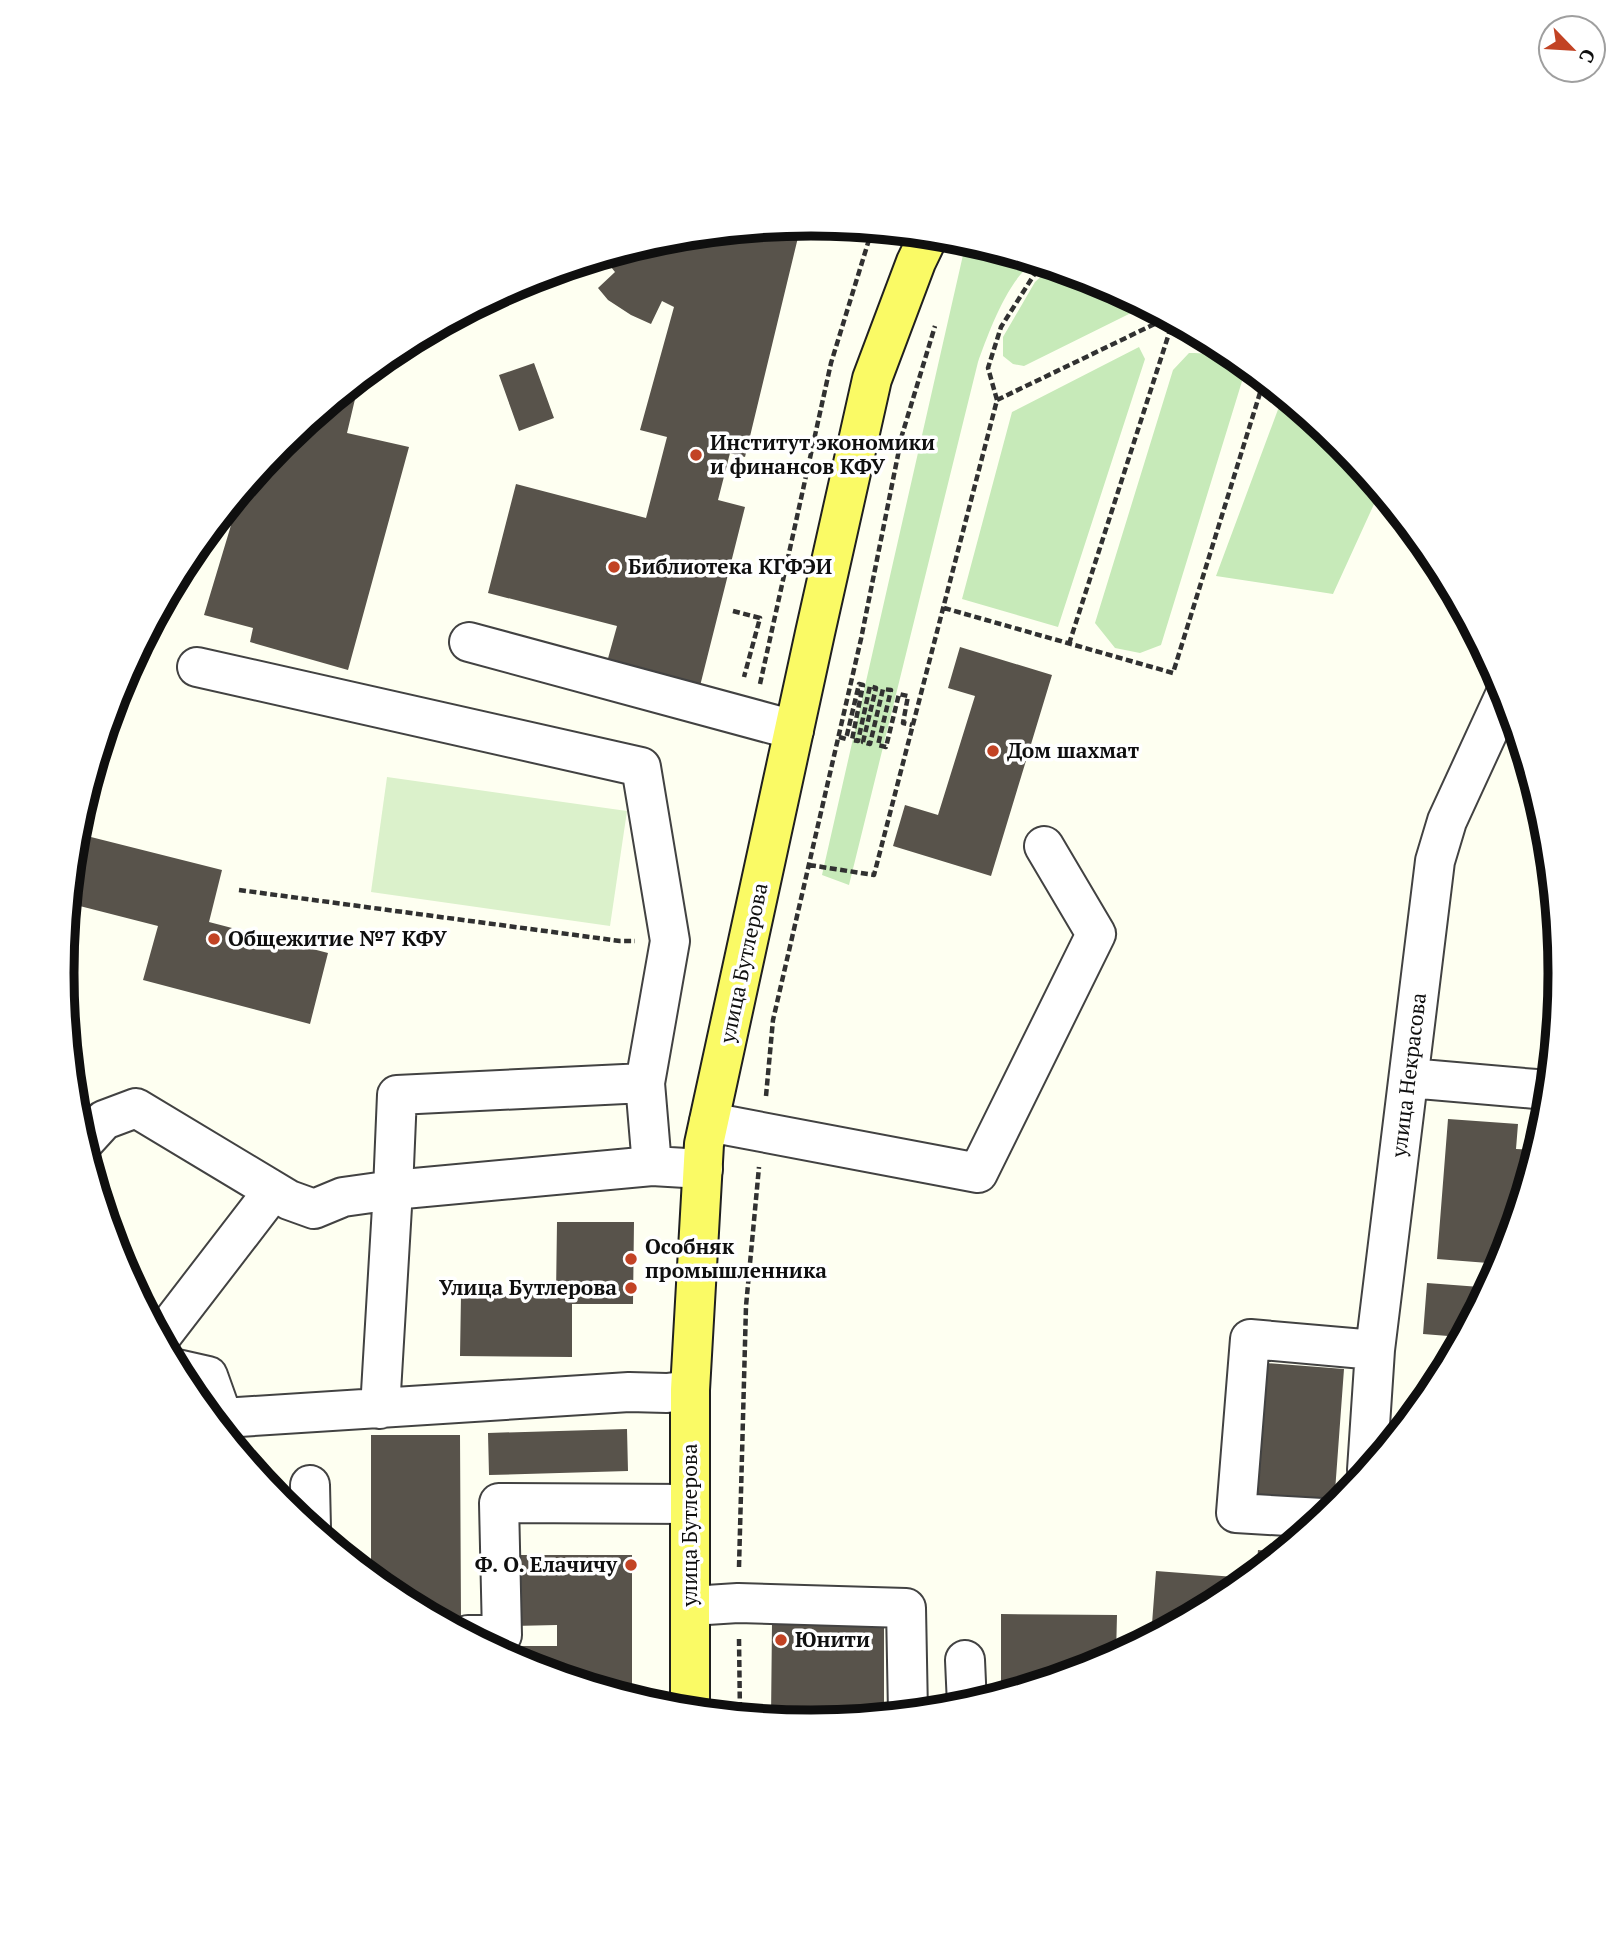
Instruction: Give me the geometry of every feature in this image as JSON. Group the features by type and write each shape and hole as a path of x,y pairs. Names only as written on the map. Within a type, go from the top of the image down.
{"main road":[{"name":"улица Бутлерова","path":"690,1700 690,1391 704,1144 872,379 925,245"}],"street":[{"path":"469,642 794,730"},
{"path":"197,667 641,767 670,941 645,1083 652,1166"},
{"name":"улица Некрасова","path":"1368,1455 1375,1350 1435,861 1447,821 1498,710"},
{"path":"709,1122 978,1173 1096,934 1044,846"},
{"path":"1409,1078 1538,1090"},
{"path":"380,1409 397,1095 645,1083"},
{"path":"92,1133 104,1120 136,1108 273,1191 314,1209 343,1197 393,1190 652,1166 703,1169"},
{"path":"166,1330 273,1191"},
{"path":"1307,1517 1236,1513 1250,1339 1375,1350"},
{"path":"192,1372 208,1376 223,1417"},
{"path":"223,1418 629,1392 690,1391"},
{"path":"310,1485 311,1514"},
{"path":"487,1635 502,1635 499,1503 690,1504"},
{"path":"691,1606 738,1603 906,1608 908,1704"},
{"path":"965,1660 966,1693"}],"path":[{"path":"809,865 874,875 997,400 988,368 1000,327 1036,272"},
{"path":"740,1706 738,1603 746,1306 773,1020 861,639 902,435 938,317"},
{"path":"997,400 1157,323"},
{"path":"1069,644 1170,330"},
{"path":"943,608 1172,673 1261,390"},
{"path":"733,611 760,618 743,681 760,685"},
{"path":"839,737 846,739 859,684 863,685 852,740 858,741 870,686 876,688 863,742 870,744 883,690 891,690 877,745 886,747 899,694 908,696 903,723 912,725"},
{"path":"239,890 620,941 670,941"}],"green space":[{"path":"964,252 1026,269 1008,292 978,362 849,885 822,875"},
{"path":"1044,274 1133,311 1024,366 1013,364 1003,356 1003,337 1035,282"},
{"path":"1139,347 1145,359 1058,627 962,599 1012,412"},
{"path":"1189,353 1207,354 1220,360 1243,378 1161,645 1140,653 1115,648 1095,623 1173,370"},
{"path":"1280,405 1332,452 1376,500 1333,594 1216,576"},
{"path":"387,777 627,811 610,926 371,892"}],"building":[{"name":"Институт экономики и финансов КФУ","path":"798,236 745,457 730,453 718,500 745,507 700,686 607,662 617,626 488,593 516,484 646,518 667,437 640,430 674,307 662,301 651,324 631,315 608,300 598,288 615,272 609,264 667,250 714,242"},
{"path":"534,363 554,418 519,431 499,375"},
{"path":"357,393 347,433 409,447 348,670 250,642 253,628 204,615 235,513 289,452"},
{"name":"Дом шахмат","path":"960,647 1052,675 991,876 893,846 905,805 938,815 975,696 948,688"},
{"name":"Общежитие №7 КФУ","path":"87,836 222,870 209,922 328,953 310,1024 143,980 158,926 77,905"},
{"path":"1448,1119 1518,1124 1516,1149 1525,1149 1508,1210 1487,1263 1437,1259"},
{"path":"557,1222 634,1222 633,1304 572,1304 572,1357 460,1356 461,1295 556,1295"},
{"path":"1427,1283 1477,1287 1452,1336 1423,1334"},
{"path":"1266,1363 1344,1369 1335,1491 1321,1504 1256,1500"},
{"path":"627,1429 628,1471 489,1475 488,1433"},
{"path":"371,1435 460,1435 461,1616 451,1616 442,1611 371,1564"},
{"path":"1258,1550 1268,1551 1259,1558 1257,1559"},
{"path":"513,1555 632,1555 632,1688 574,1671 511,1646 557,1646 557,1625 513,1626"},
{"path":"1156,1571 1233,1577 1179,1611 1152,1626"},
{"path":"1001,1614 1117,1615 1116,1643 1047,1671 1001,1685"},
{"path":"772,1623 884,1623 884,1706 810,1710 771,1708"}],"place":[{"name":"Институт экономики и финансов КФУ","path":"696,455"},
{"name":"Библиотека КГФЭИ","path":"614,567"},
{"name":"Дом шахмат","path":"993,751"},
{"name":"Общежитие №7 КФУ","path":"214,939"},
{"name":"Особняк промышленника","path":"631,1259"},
{"name":"Улица Бутлерова","path":"631,1288"},
{"name":"Ф. О. Елачичу","path":"631,1565"},
{"name":"Юнити","path":"781,1640"}]}
